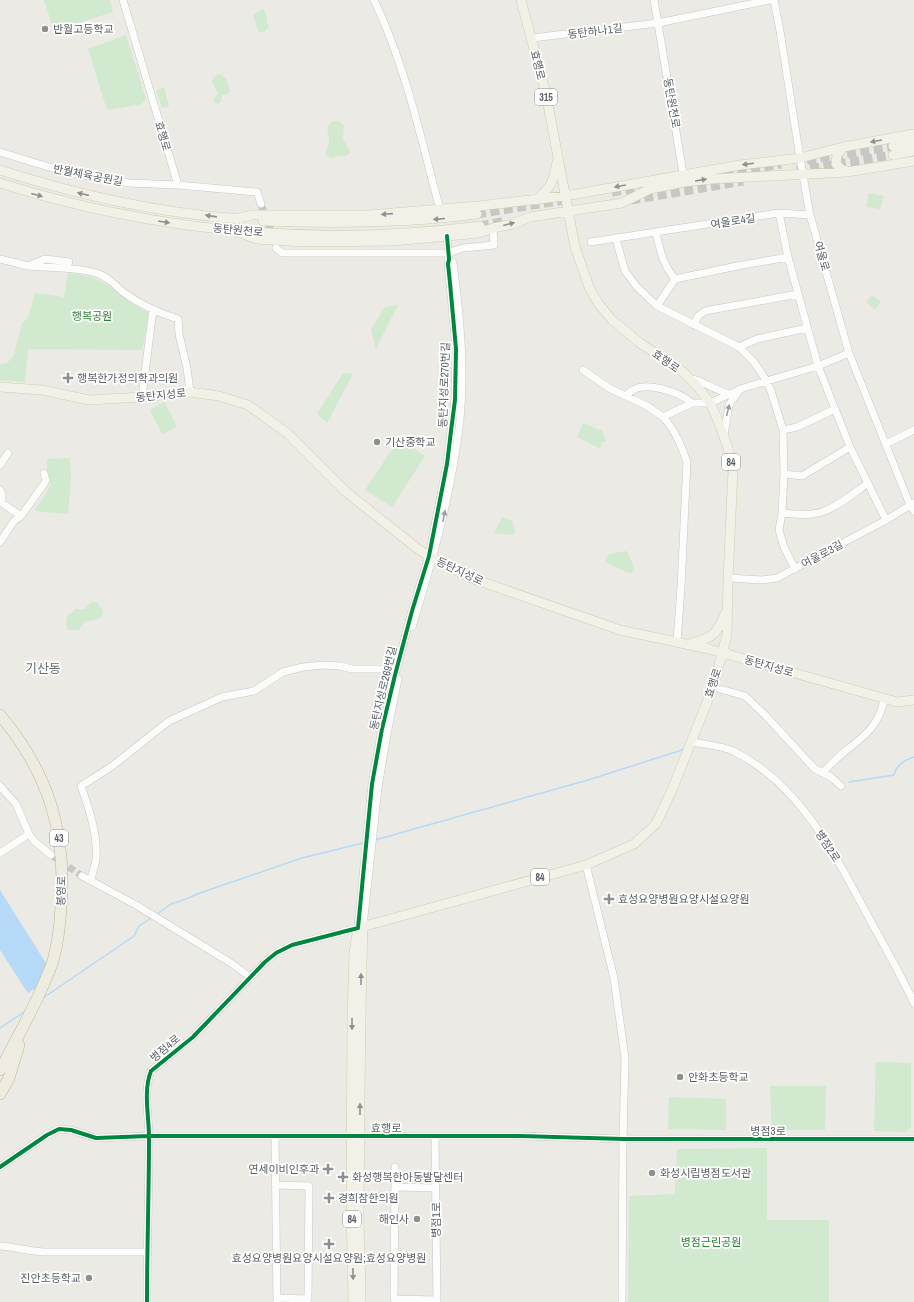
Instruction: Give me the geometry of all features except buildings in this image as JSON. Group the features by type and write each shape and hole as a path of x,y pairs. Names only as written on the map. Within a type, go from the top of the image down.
{"highway":[{"name":"봉영로","path":"0,715 31,757 46,788 57,824 61,851 63,882 59,929 53,960 48,975 0,1070"},
{"path":"0,1056 26,1021"},
{"path":"0,1094 9,1078 26,1021"}],"main road":[{"name":"효행로","path":"521,0 546,94 575,247 589,287 598,303 612,320 640,343 692,379 710,403 724,435 733,470 727,635 713,687 692,739"},
{"path":"235,231 257,239 306,242 393,241 479,233 493,228 513,224 530,217 622,202 650,189 740,165 800,158 843,147 914,134"},
{"path":"914,142 893,150 914,151"},
{"path":"843,147 837,155 836,164 840,170 847,172"},
{"path":"532,200 547,191 551,185 554,180 558,157"},
{"path":"235,219 252,215 368,215 440,210 565,196 684,179 762,177 803,173 847,172 914,161"},
{"name":"동탄원천로","path":"0,170 70,191 108,200 184,213 235,219 312,223 364,223 440,219 477,214"},
{"name":"동탄원천로","path":"0,183 33,194 109,212 181,225 235,231 285,234 364,235 439,231 480,226"},
{"path":"530,217 536,209 536,206 532,200"},
{"name":"동탄지성로","path":"0,387 42,390 89,400 190,392 219,396 248,405 286,433 345,491 431,557 471,578 620,630 722,653 884,699 897,702 914,700"},
{"path":"687,644 713,636 728,608"},
{"name":"84","path":"361,927 586,865 634,844 656,824 672,790 692,739"},
{"name":"효행로","path":"361,927 354,953 352,1017 360,1213 361,1302"},
{"name":"효행로","path":"353,1302 351,1203 356,1137"}],"street":[{"name":"효행로","path":"123,0 178,185"},
{"path":"374,0 394,47 410,96 440,210"},
{"path":"654,0 658,23"},
{"name":"동탄하나1길","path":"532,38 658,23 770,0"},
{"path":"774,0 800,158"},
{"name":"동탄원천로","path":"658,23 684,179"},
{"name":"반월체육공원길","path":"0,152 69,172 129,183 178,185"},
{"name":"여울로","path":"800,158 810,215 849,353 913,506"},
{"path":"178,185 257,192 261,204"},
{"path":"779,213 788,257 818,366 850,447 886,520"},
{"name":"여울로4길","path":"591,242 779,213 810,215"},
{"path":"276,248 282,254 449,256 463,248 494,245 493,228"},
{"path":"656,233 664,262 668,270 675,278"},
{"path":"361,927 370,826 384,749 399,676 431,557 445,512 460,419 462,365 460,328 453,262 449,256 447,236"},
{"path":"616,239 625,271 637,287 657,306 739,347 754,362 766,380 782,430 784,474 782,513 779,530 784,546 795,569"},
{"path":"657,306 675,278 788,257"},
{"path":"0,259 28,266 93,272 109,279 124,292 153,309 178,319 179,334 187,368 190,392"},
{"path":"28,266 45,259 69,262"},
{"path":"694,325 698,316 704,311 798,294"},
{"path":"142,397 153,309"},
{"path":"739,347 757,339 807,328"},
{"path":"663,417 692,403 710,403 740,389 766,380 818,366 849,353"},
{"path":"583,370 609,388 647,406 663,417 670,425 680,442 686,462 681,587 677,642"},
{"path":"692,379 700,381 714,389 728,394"},
{"path":"626,396 633,390 651,386 687,398 692,403"},
{"path":"724,435 729,405 740,389"},
{"path":"782,430 797,427 836,409"},
{"path":"886,444 914,430"},
{"path":"784,474 802,476 850,447"},
{"path":"0,465 8,453"},
{"path":"0,542 14,521 21,516 44,484 46,480 44,473"},
{"path":"782,513 804,515 822,512 868,484"},
{"path":"0,490 2,494 2,503 21,516"},
{"name":"여울로3길","path":"728,578 762,580 777,578 913,506"},
{"name":"동탄지성로269번길","path":"370,826 372,784 382,729 396,669 412,611 431,557"},
{"path":"91,880 96,860 96,846 90,811 81,786 111,767 169,721 222,697 254,691 283,672 303,667 323,665 341,666 352,669 396,669"},
{"path":"713,687 745,696 765,715 815,769 841,786"},
{"path":"823,773 874,726 883,710 884,699"},
{"name":"병점2로","path":"692,739 709,745 727,748 754,763 782,785 810,818 842,868 914,1003"},
{"path":"0,786 16,804 29,834 34,841 51,855"},
{"path":"0,853 29,834"},
{"path":"586,865 614,978 625,1058 622,1302"},
{"path":"82,876 146,911 231,963 250,978"},
{"name":"병점4로","path":"146,1302 149,1136 148,1090 151,1071 193,1037 276,952 292,945 361,927"},
{"name":"효행로","path":"0,1167 47,1135 59,1129 71,1130 96,1138 149,1136 521,1136 623,1139"},
{"path":"275,1137 277,1300 308,1299 309,1186 276,1185"},
{"name":"병점1로","path":"436,1137 437,1301"},
{"name":"병점3로","path":"623,1139 914,1139"},
{"path":"395,1167 394,1299 437,1301"},
{"path":"395,1187 436,1188"},
{"path":"0,1246 43,1252 147,1252"}],"green space":[{"path":"44,0 110,0 113,12 54,31"},
{"path":"263,9 266,14 269,27 265,31 259,33 253,15"},
{"path":"126,35 146,99 142,104 107,110 88,49"},
{"path":"220,74 226,78 230,91 228,94 222,95 221,102 218,104 214,102 218,91 216,90 212,81 215,76"},
{"path":"164,87 169,106 162,108 156,90"},
{"path":"333,121 339,121 344,126 343,139 350,151 346,156 330,158 326,155 329,142 328,128 330,123"},
{"path":"869,193 884,196 880,209 866,207"},
{"name":"행복공원","path":"68,273 86,276 100,281 149,313 142,350 28,349 25,382 0,380 0,365 8,362 14,355 22,323 28,318 35,293 64,297"},
{"path":"872,295 881,302 875,310 866,302"},
{"path":"398,305 376,349 371,330 385,307"},
{"path":"343,373 353,374 327,423 317,414"},
{"path":"165,402 177,427 162,434 150,410"},
{"path":"583,423 602,431 606,441 602,442 601,447 599,448 577,437"},
{"path":"399,439 425,456 392,507 365,490"},
{"path":"70,458 71,478 68,514 36,511 35,508 51,484 47,473 47,459"},
{"path":"502,517 514,522 512,523 515,531 513,535 494,533"},
{"path":"626,551 634,568 631,574 605,562 609,554"},
{"path":"93,602 98,603 103,611 102,616 99,619 85,622 79,630 68,630 66,620 69,614 73,612 74,609 86,609 86,606"},
{"path":"876,1062 911,1063 911,1127 905,1132 874,1131"},
{"path":"770,1086 826,1086 825,1130 772,1130"},
{"path":"669,1097 726,1099 726,1130 668,1129"},
{"name":"병점근린공원","path":"767,1148 767,1220 829,1220 829,1302 628,1302 629,1196 675,1194 677,1149"}],"water":[{"path":"0,890 54,976 28,993 0,950"}],"waterway":[{"path":"375,840 588,780 682,750"},
{"path":"849,782 894,775 901,763 914,757"},
{"path":"156,915 171,904 200,893 302,858 363,843"},
{"path":"43,998 134,936 139,926 151,918"},
{"path":"0,1028 27,1010"}],"tunnel":[{"path":"807,160 893,146"},
{"path":"797,171 893,155"},
{"path":"711,176 781,164"},
{"path":"631,200 743,181"},
{"path":"612,192 657,185"},
{"path":"477,214 564,200"},
{"path":"261,204 273,237"},
{"path":"480,226 506,221"},
{"path":"51,855 82,876"}],"cycle path":[{"name":"동탄지성로270번길","path":"147,1302 149,1137 147,1087 151,1071 193,1037 265,962 276,953 292,945 358,928 372,784 382,729 412,611 429,556 447,464 455,400 456,349 448,264 447,236"},
{"path":"0,1167 47,1135 59,1129 71,1130 96,1138 149,1136 521,1136 623,1139 914,1139"}],"place":[{"name":"반월고등학교","path":"45,29"},
{"name":"행복한가정의학과의원","path":"68,378"},
{"name":"기산중학교","path":"377,442"},
{"name":"효성요양병원요양시설요양원","path":"609,899"},
{"name":"안화초등학교","path":"680,1077"},
{"name":"연세이비인후과","path":"328,1169"},
{"name":"화성시립병점도서관","path":"652,1173"},
{"name":"화성행복한아동발달센터","path":"343,1177"},
{"name":"경희참한의원","path":"329,1198"},
{"name":"해인사","path":"417,1219"},
{"name":"효성요양병원요양시설요양원;효성요양병원","path":"329,1244"},
{"name":"진안초등학교","path":"89,1278"}],"district":[{"name":"기산동","path":"43,668"}]}
